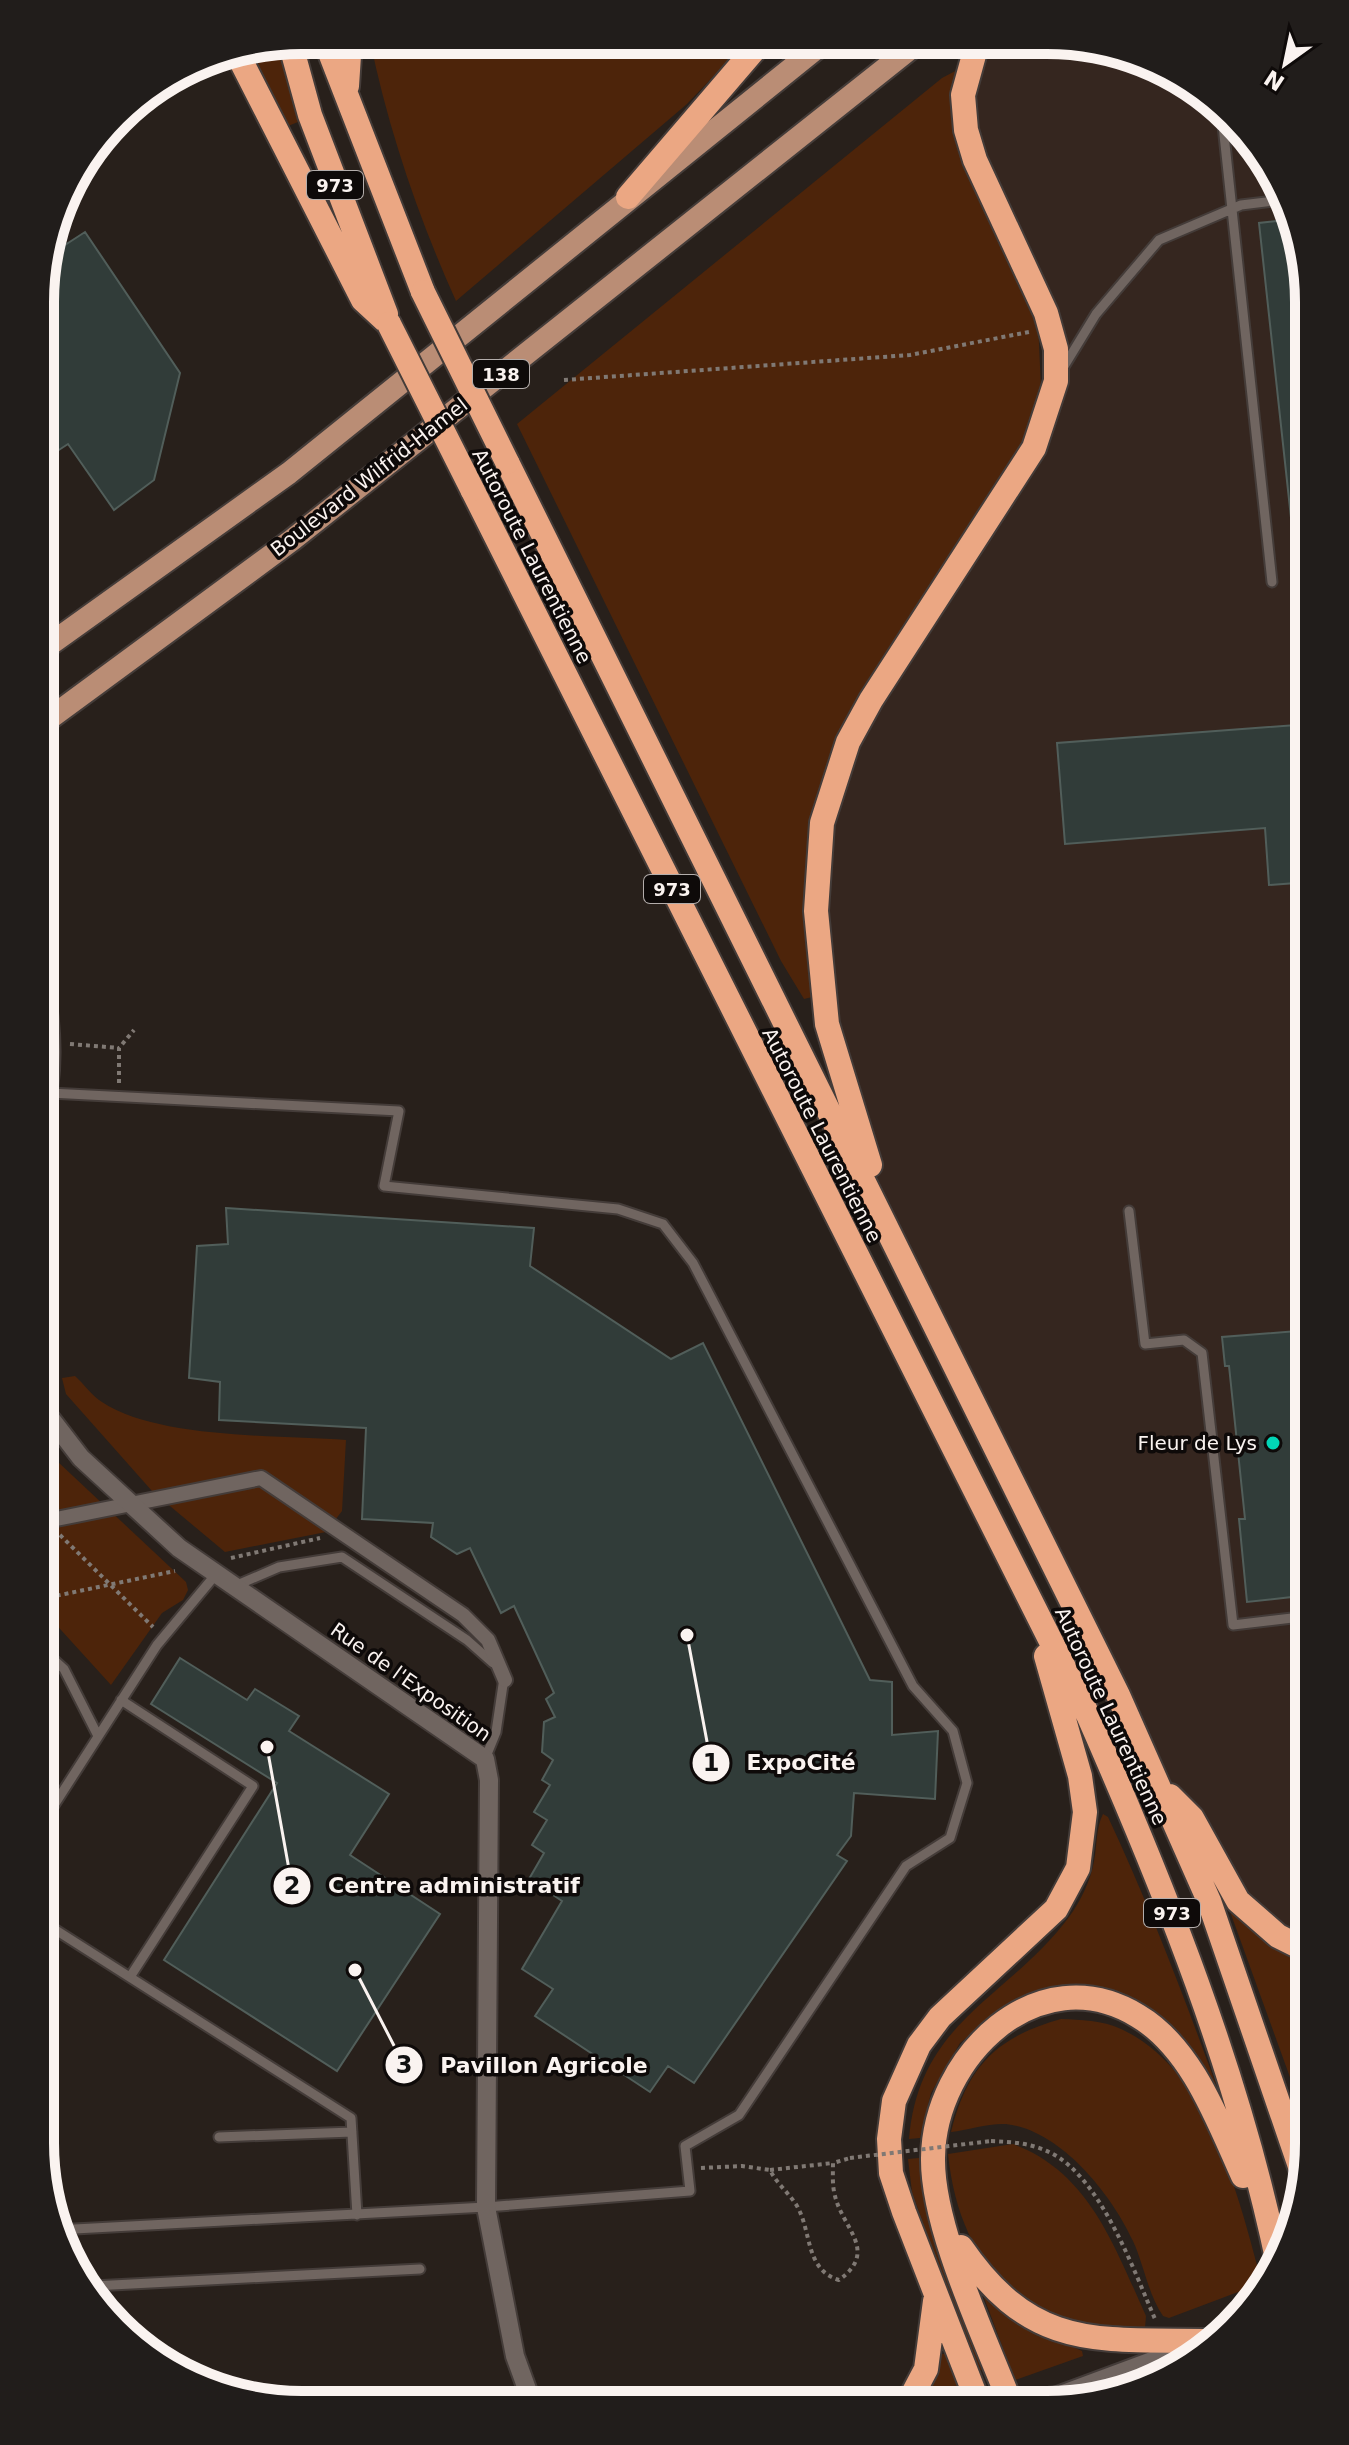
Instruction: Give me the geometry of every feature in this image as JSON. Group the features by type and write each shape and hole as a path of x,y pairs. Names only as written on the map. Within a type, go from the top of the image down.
{"highway":[{"name":"Autoroute Laurentienne","path":"330,54 423,292 891,1232 1159,1785 1214,1915 1294,2149"},
{"path":"346,96 349,54"},
{"path":"628,197 751,54"},
{"path":"891,1232 827,1024 816,911 822,823 848,742 871,700 1034,448 1056,381 1056,349 1051,330 975,160 966,130 963,95 974,54"},
{"name":"Autoroute Laurentienne","path":"293,55 310,115 389,324 1088,1715 1168,1901 1215,2030 1274,2243"},
{"path":"241,61 363,300 389,324"},
{"path":"973,2391 935,2299 891,2173 889,2139 894,2101 919,2045 940,2017 1056,1909 1069,1890 1083,1846 1085,1812 1080,1776 1030,1599"},
{"path":"1159,1785 1192,1818 1238,1901 1278,1936 1294,1944"},
{"path":"1006,2391 941,2219 933,2181 933,2155 938,2115 952,2078 969,2052 1020,2011 1048,2000 1076,1996 1104,2001 1138,2015 1179,2053 1210,2105 1273,2245"},
{"path":"941,2219 993,2289 1040,2324 1104,2339 1198,2340"},
{"path":"914,2391 926,2369 935,2299"}],"main road":[{"name":"138","path":"54,641 289,473 809,54"},
{"name":"Boulevard Wilfrid-Hamel","path":"54,715 292,540 903,54"}],"street":[{"name":"Rue de l'Exposition","path":"54,1423 81,1458 179,1548 485,1759 489,1780 486,2207 515,2356 528,2391"},
{"path":"54,1519 261,1478 463,1615 488,1640 505,1680"},
{"path":"1088,2387 1177,2354"}],"lane":[{"path":"1223,129 1272,582"},
{"path":"1056,381 1096,314 1159,240 1231,210 1273,202"},
{"path":"54,1093 399,1111 384,1186 618,1209 663,1224 693,1263 913,1686 953,1731 967,1783 950,1838 906,1866 739,2115 685,2146 690,2191 357,2215 70,2229"},
{"path":"1129,1211 1145,1344 1184,1340 1202,1353 1233,1625 1294,1618"},
{"path":"235,1586 279,1567 342,1557 467,1640 489,1657 505,1680 496,1732 485,1759"},
{"path":"54,1805 164,1637 217,1573"},
{"path":"54,1660 64,1669 98,1736"},
{"path":"121,1700 253,1786 130,1977"},
{"path":"54,1929 351,2118 357,2215"},
{"path":"219,2137 352,2132"},
{"path":"100,2286 420,2269"}],"path":[{"path":"564,380 910,355 1051,330"},
{"path":"119,1097 119,1048 134,1030"},
{"path":"54,1043 119,1048"},
{"path":"54,1532 164,1637"},
{"path":"686,2169 742,2166 770,2170 991,2141 1026,2142 1055,2154 1087,2186 1114,2224 1158,2328"},
{"path":"770,2170 779,2187 795,2203 806,2224 818,2266 828,2277 839,2280 853,2270 858,2254 853,2232 835,2198 833,2163"}],"shaded area":[{"path":"373,54 741,54 736,61 727,62 687,104 456,301 429,238 386,107"},
{"path":"973,54 1079,56 1127,67 1185,96 1233,139 1253,164 1282,222 1293,270 1294,1944 1278,1936 1159,1785 891,1232 827,1024 816,911 848,742 1034,448 1056,349 975,160 969,66"},
{"path":"282,55 298,122 288,126 255,59"},
{"path":"961,68 957,103 1038,322 1041,388 1019,450 834,747 816,811 807,870 806,931 812,997 804,999 781,961 517,424 942,78"},
{"path":"75,1376 102,1402 154,1423 220,1433 346,1440 342,1511 326,1532 225,1552 152,1491 66,1394 62,1378"},
{"path":"54,1458 186,1582 188,1590 183,1600 162,1613 111,1685 54,1622"},
{"path":"1103,1814 1108,1817 1154,1924 1223,2104 1191,2050 1067,1988 1035,1992 1006,2005 960,2043 931,2093 920,2138 909,2139 916,2099 930,2066 948,2038 1045,1945 1077,1905 1093,1868"},
{"path":"1228,1906 1294,1951 1294,2088"},
{"path":"1061,2019 1114,2026 1151,2048 1177,2074 1216,2139 1243,2213 1259,2272 1248,2288 1169,2318 1163,2316 1124,2223 1098,2185 1065,2152 1046,2138 1006,2124 951,2132 966,2089 976,2072 1002,2046 1038,2026"},
{"path":"1013,2144 1040,2157 1062,2173 1097,2215 1146,2316 1145,2328 1103,2326 1067,2319 1034,2305 1007,2286 985,2261 967,2231 955,2195 948,2154"},
{"path":"919,2158 936,2238 982,2370 976,2371 912,2192 908,2159"},
{"path":"983,2295 1021,2325 1082,2351 1083,2356 1015,2380"},
{"path":"948,2353 962,2391 926,2391 942,2354"}],"building":[{"path":"1281,221 1293,270 1295,553 1259,223"},
{"path":"85,232 180,373 154,480 114,510 68,444 54,453 54,302 60,248"},
{"path":"1295,725 1295,883 1269,885 1265,828 1065,844 1057,743"},
{"path":"226,1208 534,1228 530,1266 671,1359 703,1343 870,1680 892,1682 892,1735 938,1731 935,1799 854,1793 851,1836 837,1855 847,1861 694,2083 668,2066 650,2092 535,2016 553,1989 522,1969 562,1901 529,1879 544,1853 532,1845 547,1820 534,1812 550,1785 542,1780 553,1760 542,1752 544,1722 555,1717 546,1699 554,1693 514,1606 501,1613 470,1548 457,1554 431,1537 433,1523 362,1519 366,1428 219,1420 220,1382 189,1378 197,1246 228,1244"},
{"name":"Fleur de Lys","path":"1294,1331 1294,1597 1247,1602 1239,1519 1245,1519 1229,1366 1225,1366 1222,1337"},
{"path":"180,1658 247,1700 255,1689 299,1716 289,1731 389,1794 350,1855 440,1914 337,2071 164,1960 277,1783 151,1704"}],"place":[{"name":"Fleur de Lys","path":"1273,1443"},
{"name":"ExpoCité","path":"687,1635"},
{"name":"Centre administratif","path":"267,1747"},
{"name":"Pavillon Agricole","path":"355,1970"}]}
